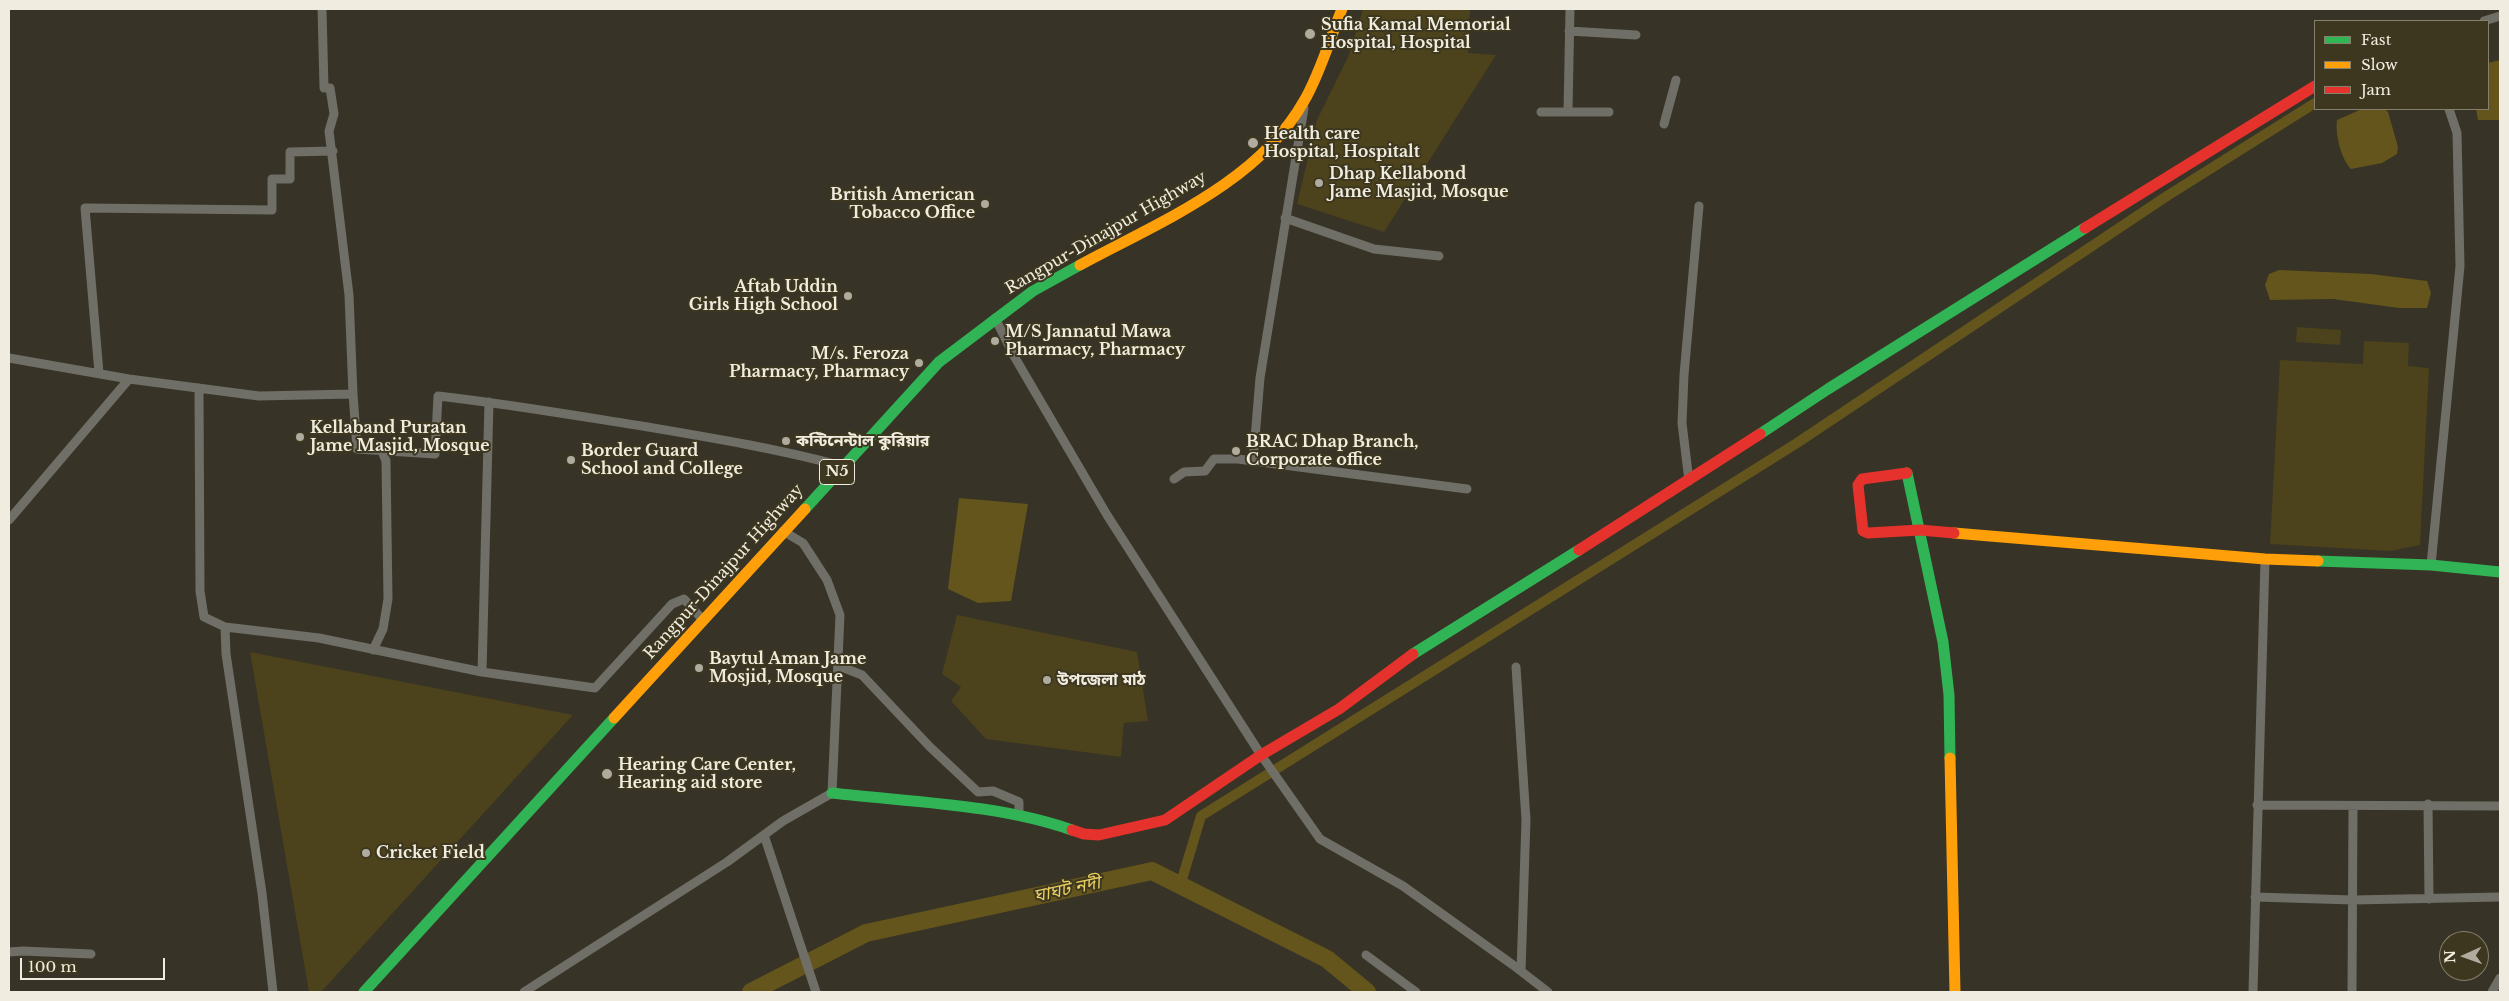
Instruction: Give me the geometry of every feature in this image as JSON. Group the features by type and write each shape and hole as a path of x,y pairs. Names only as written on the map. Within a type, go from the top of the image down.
{"main road":[{"name":"Rangpur-Dinajpur Highway","path":"364,992 842,466 939,362 995,317 1033,291 1189,206 1248,167 1280,135 1305,100 1342,9"},
{"path":"832,793 1019,815 1041,819 1084,834 1099,835 1165,820 1339,709 1428,643 1688,481 1836,384 2314,87"},
{"path":"1955,992 1949,695 1943,642 1920,530 1907,472 1862,480 1858,486 1863,531 1868,533 1920,530 2265,559 2432,564 2500,572"}],"street":[{"path":"322,9 324,88 330,88 334,114 329,130 349,295 357,449 435,454 438,396 490,402 739,443 842,466"},
{"path":"1568,111 1570,9"},
{"path":"2487,20 2500,16"},
{"path":"1569,30 1636,35"},
{"path":"1664,124 1676,80"},
{"path":"1253,462 1260,378 1284,218 1305,100"},
{"path":"2432,564 2460,266 2457,133 2449,110"},
{"path":"1541,112 1610,112"},
{"path":"98,374 85,208 272,210 272,179 290,179 290,152 333,151"},
{"path":"1688,481 1682,423 1684,375 1699,206"},
{"path":"1284,218 1374,249 1439,256"},
{"path":"995,317 1014,356 1107,516 1263,758 1320,838 1403,886 1548,992"},
{"path":"9,358 130,379 259,396 353,394"},
{"path":"9,520 130,379"},
{"path":"200,388 200,591 204,617 225,627 319,638 482,672 595,688 672,604 684,599 703,620"},
{"path":"482,672 490,402"},
{"path":"373,650 383,629 388,599 386,461 382,451"},
{"path":"1174,479 1184,472 1205,471 1214,459 1253,462 1467,489"},
{"path":"524,992 726,862 764,835 832,793 840,615 827,580 803,543 783,531"},
{"path":"2253,992 2265,559"},
{"path":"225,627 226,654 262,893 273,992"},
{"path":"839,666 862,675 930,747 978,792 993,791 1019,802 1019,815"},
{"path":"1516,667 1526,820 1521,971"},
{"path":"2257,805 2353,806 2428,804 2500,806"},
{"path":"2428,804 2429,899"},
{"path":"2352,992 2353,806"},
{"path":"764,835 816,992"},
{"path":"2255,897 2353,900 2500,897"},
{"path":"9,952 23,950 91,954"},
{"path":"1366,955 1416,992"},
{"path":"2492,992 2500,978"}],"shaded area":[{"path":"1363,9 1470,9 1468,53 1496,55 1384,232 1297,204 1317,120 1349,55"},
{"path":"2500,60 2500,120 2478,120 2476,110 2489,110 2489,63"},
{"path":"2360,110 2386,110 2398,147 2397,154 2382,163 2351,169 2344,159 2340,146 2337,120"},
{"path":"2279,270 2371,274 2427,281 2431,293 2427,308 2399,308 2333,299 2270,300 2265,285 2269,274"},
{"path":"2297,327 2341,330 2340,345 2296,342"},
{"path":"2364,341 2409,343 2408,366 2429,368 2420,545 2390,551 2270,544 2280,360 2363,364"},
{"path":"959,498 1028,504 1011,601 978,603 948,589"},
{"name":"উপজেলা মাঠ","path":"957,615 1137,652 1148,721 1124,723 1121,757 986,739 951,701 961,687 942,674"},
{"name":"Cricket Field","path":"250,652 573,715 321,992 309,992"}],"waterway":[{"path":"1180,886 1201,816 1797,443 2167,196 2314,104"},
{"name":"ঘাঘট নদী","path":"751,992 866,933 1152,871 1327,959 1367,992"}],"traffic: fast":[{"path":"1760,434 1828,389 2085,228"},
{"path":"805,509 939,362 1033,291 1080,265"},
{"path":"1907,473 1943,642 1949,695 1950,758"},
{"path":"1413,654 1579,550"},
{"path":"2318,561 2431,565 2500,572"},
{"path":"364,992 614,718"},
{"path":"832,793 984,809 1044,821 1072,830"}],"traffic: slow":[{"path":"1080,265 1204,198 1234,178 1261,155 1284,130 1304,101 1320,68 1342,9"},
{"path":"614,718 805,509"},
{"path":"1954,533 2265,559 2318,561"},
{"path":"1950,758 1955,992"}],"traffic: jam":[{"path":"2085,228 2314,87"},
{"path":"1579,550 1760,434"},
{"path":"1907,473 1862,479 1858,485 1863,531 1868,533 1920,530 1954,533"},
{"path":"1072,830 1084,834 1099,835 1165,820 1261,755 1339,709 1413,654"}],"place":[{"name":"Sufia Kamal Memorial Hospital, Hospital","path":"1310,34"},
{"name":"Health care Hospital, Hospitalt","path":"1253,143"},
{"name":"Dhap Kellabond Jame Masjid, Mosque","path":"1319,183"},
{"name":"British American Tobacco Office","path":"985,204"},
{"name":"Aftab Uddin Girls High School","path":"848,296"},
{"name":"M/S Jannatul Mawa Pharmacy, Pharmacy","path":"995,341"},
{"name":"M/s. Feroza Pharmacy, Pharmacy","path":"919,363"},
{"name":"Kellaband Puratan Jame Masjid, Mosque","path":"300,437"},
{"name":"কন্টিনেন্টাল কুরিয়ার","path":"786,441"},
{"name":"BRAC Dhap Branch, Corporate office","path":"1236,451"},
{"name":"Border Guard School and College","path":"571,460"},
{"name":"Baytul Aman Jame Mosjid, Mosque","path":"699,668"},
{"name":"উপজেলা মাঠ","path":"1047,680"},
{"name":"Hearing Care Center, Hearing aid store","path":"607,774"},
{"name":"Cricket Field","path":"366,853"}]}
